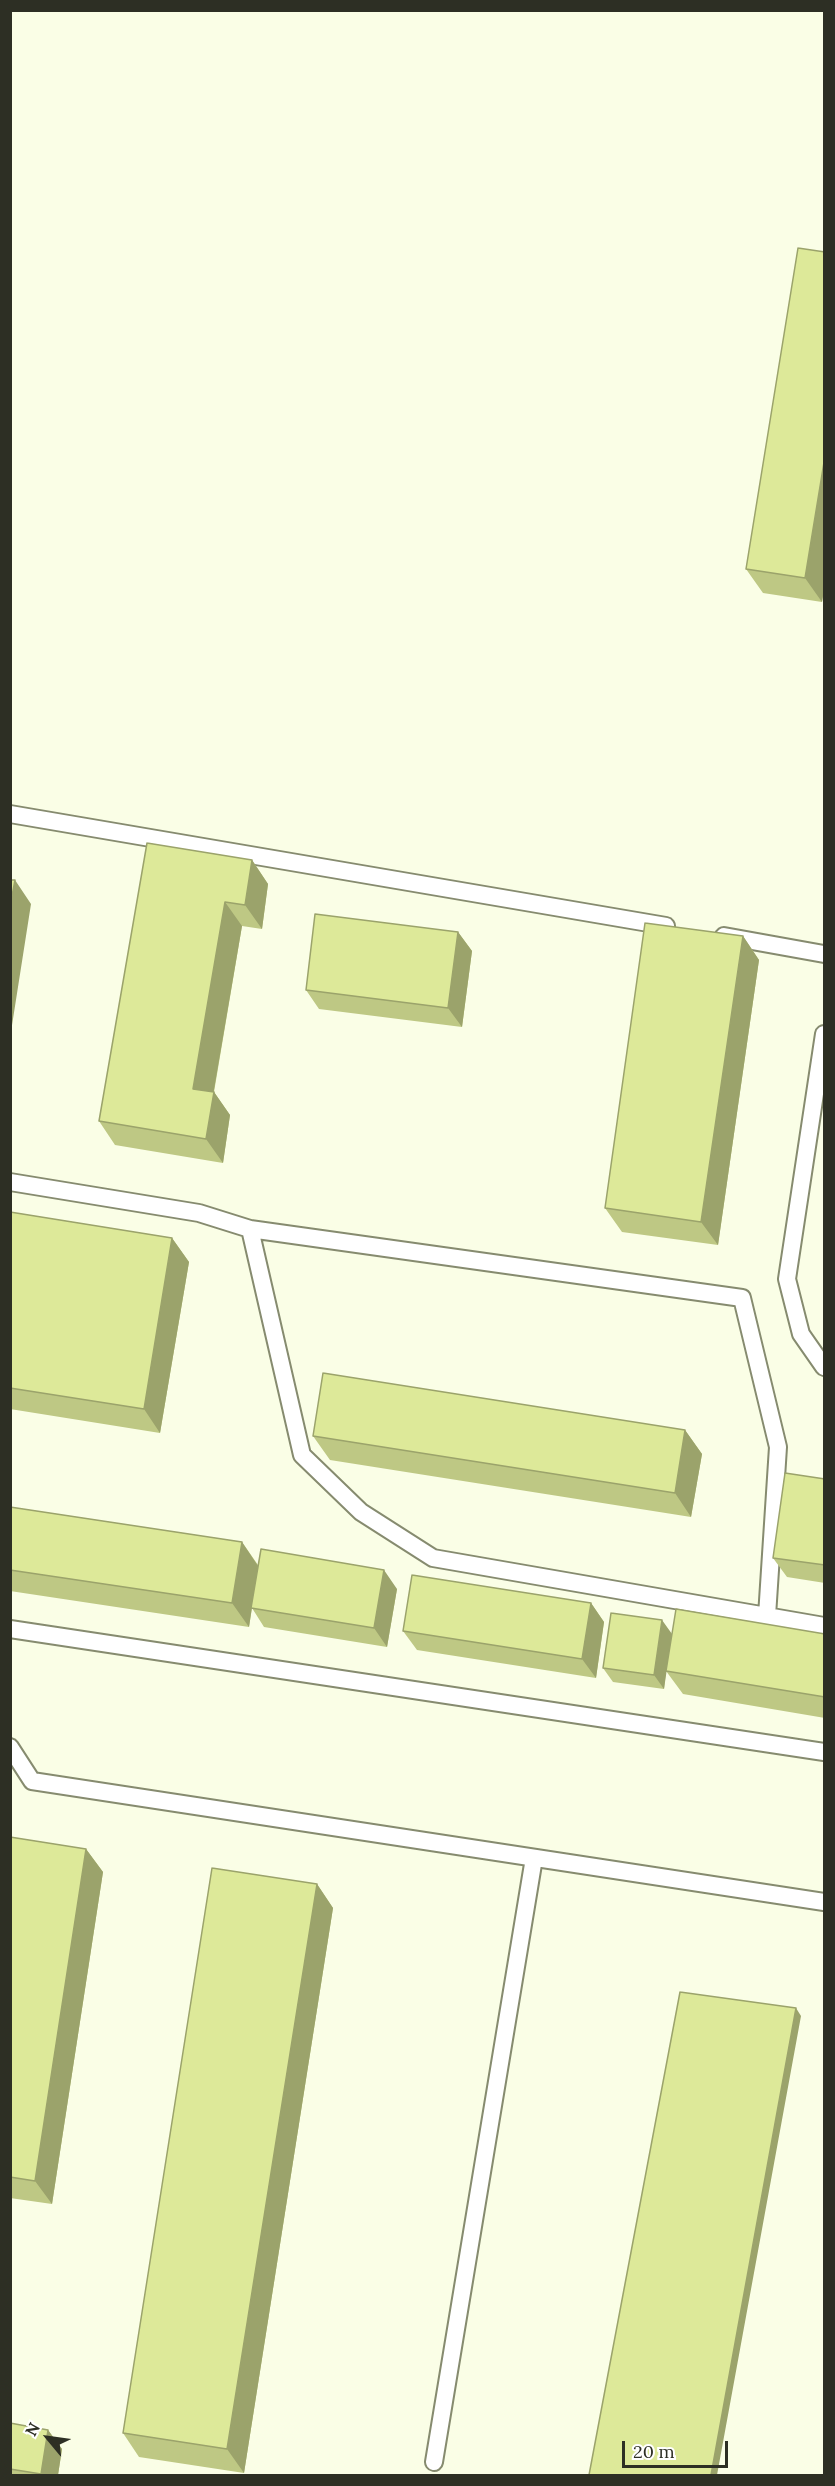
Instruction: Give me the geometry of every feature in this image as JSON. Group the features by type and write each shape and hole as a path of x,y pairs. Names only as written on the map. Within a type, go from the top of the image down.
{"lane":[{"path":"10,814 683,929"},
{"path":"706,933 825,954"},
{"path":"825,1034 787,1279 801,1334 825,1367"},
{"path":"10,1182 199,1213 250,1229 742,1298 778,1447 767,1616"},
{"path":"250,1229 302,1455 361,1512 433,1558 825,1626"},
{"path":"10,1629 825,1752"},
{"path":"10,1747 32,1780 825,1902"},
{"path":"434,2462 534,1858"}],"building":[{"path":"798,248 825,252 825,456 805,578 746,569"},
{"path":"147,843 252,860 245,905 225,902 193,1089 214,1092 206,1139 99,1121"},
{"path":"10,880 15,880 10,907"},
{"path":"315,914 458,932 448,1008 306,990"},
{"path":"645,923 743,936 701,1222 605,1208"},
{"path":"10,1212 172,1238 144,1409 10,1388"},
{"path":"323,1373 685,1430 675,1493 313,1436"},
{"path":"785,1473 825,1479 825,1565 773,1558"},
{"path":"10,1507 242,1542 232,1603 10,1570"},
{"path":"261,1549 384,1570 374,1628 251,1608"},
{"path":"412,1575 591,1603 582,1659 403,1631"},
{"path":"676,1609 825,1634 825,1697 666,1671"},
{"path":"611,1613 662,1620 654,1675 603,1668"},
{"path":"10,1837 86,1849 35,2181 10,2177"},
{"path":"212,1868 317,1884 227,2449 123,2433"},
{"path":"680,1992 796,2008 711,2475 589,2475"},
{"path":"10,2423 48,2430 41,2474 10,2469"}]}
